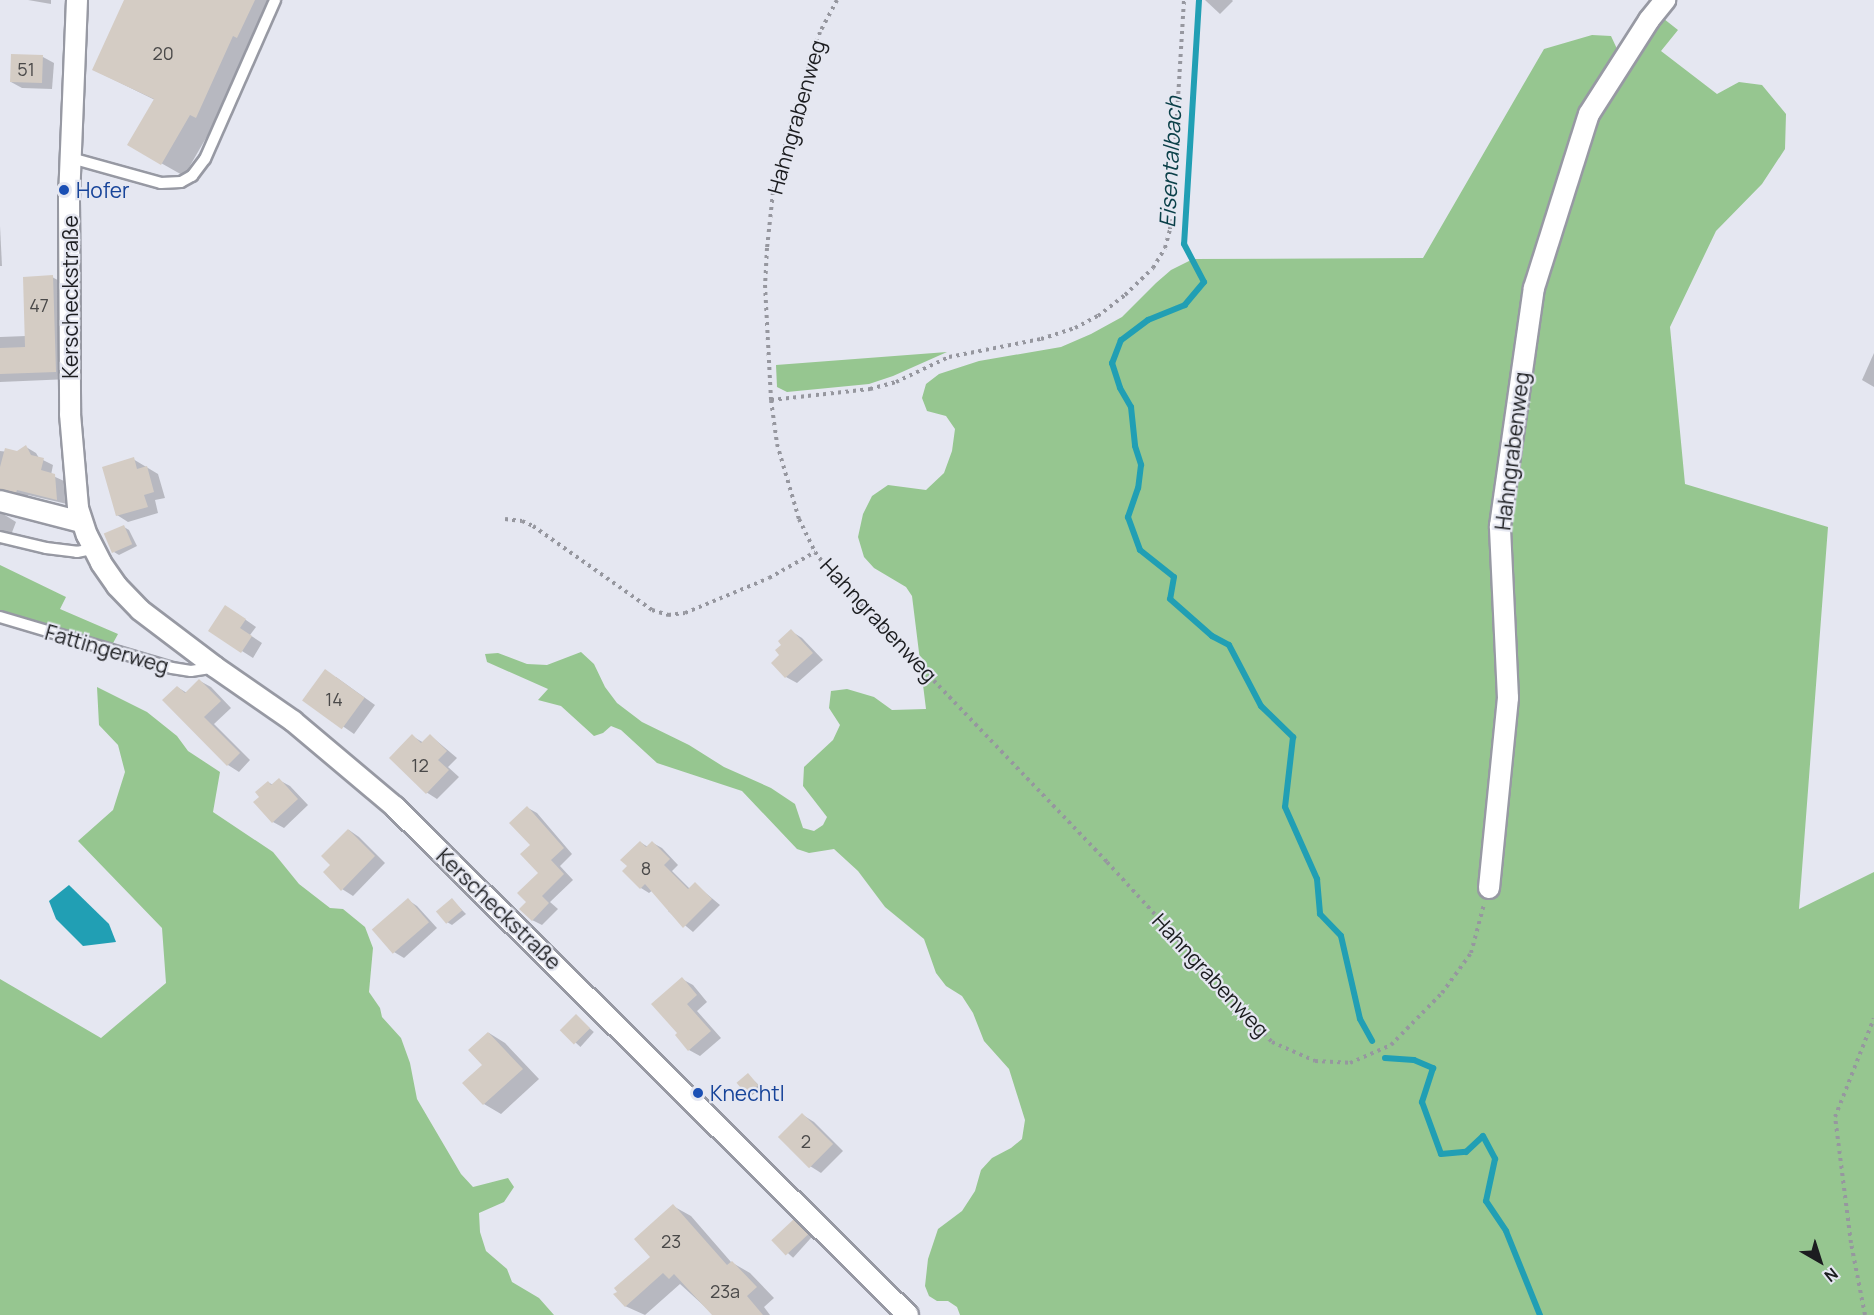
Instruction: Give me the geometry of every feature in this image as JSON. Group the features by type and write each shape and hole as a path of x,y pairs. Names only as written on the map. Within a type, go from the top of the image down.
{"street":[{"name":"Kerscheckstraße","path":"77,0 71,158 70,414 75,482 81,522 93,549 128,598 215,667 293,721 396,807 908,1315"},
{"name":"Hahngrabenweg","path":"1489,888 1508,698 1500,526 1534,288 1589,114 1649,20 1665,0"},
{"path":"0,501 81,522"}],"lane":[{"path":"71,158 161,183 181,182 192,176 205,159 275,0"},
{"path":"0,537 46,548 77,552 93,549"},
{"name":"Fattingerweg","path":"0,616 172,668 191,671 215,667"}],"path":[{"name":"Hahngrabenweg","path":"837,0 820,32 806,72 773,192 765,285 771,400 777,444 799,519 815,552 830,572 1107,862 1272,1042 1315,1061 1350,1063 1391,1045 1442,993 1471,953 1489,888"},
{"path":"771,400 870,389 896,382 949,357 1041,339 1075,328 1098,316 1125,295 1153,268 1165,248 1170,229 1184,0"},
{"path":"505,519 533,526 652,610 668,615 685,613 769,578 815,552"},
{"path":"1865,1315 1851,1244 1835,1117 1874,1018"}],"green space":[{"path":"1659,15 1678,30 1661,51 1717,94 1739,82 1762,85 1786,114 1785,149 1762,184 1716,231 1670,327 1685,484 1828,527 1799,909 1874,872 1874,1315 960,1315 957,1307 948,1301 937,1301 929,1296 925,1286 928,1259 938,1229 962,1211 975,1191 981,1170 992,1158 1022,1139 1025,1120 1009,1069 984,1041 973,1013 962,996 946,986 936,973 924,939 885,907 858,871 834,849 809,853 797,849 742,791 657,763 621,730 611,726 603,733 594,736 561,706 538,700 548,689 487,662 485,654 498,653 527,664 547,665 581,652 594,664 605,687 617,703 642,722 689,745 724,767 771,788 795,804 803,828 814,831 823,825 827,817 803,786 804,767 833,740 840,725 829,708 831,691 847,689 874,697 892,710 926,709 912,596 906,587 874,568 864,557 858,537 863,514 872,496 888,485 926,490 944,473 952,451 955,429 946,416 927,411 922,398 926,384 939,374 979,361 1061,347 1091,334 1122,317 1171,270 1193,259 1423,258 1544,49 1592,35 1611,36 1625,66"},
{"path":"947,352 869,384 787,392 777,387 776,365"},
{"path":"0,565 66,597 60,609 118,634 112,645 0,610"},
{"path":"97,687 147,712 177,736 188,751 220,772 213,812 273,852 299,884 330,908 343,909 365,927 373,948 369,992 380,1008 382,1017 401,1038 410,1063 417,1099 461,1174 473,1187 508,1178 514,1187 504,1202 479,1213 480,1232 486,1251 507,1269 512,1282 539,1298 554,1315 0,1315 0,979 101,1038 166,983 162,928 78,841 113,810 125,772 118,745 99,725"}],"water":[{"path":"69,885 109,924 116,942 83,946 56,919 49,901"}],"building":[{"path":"124,0 255,0 237,38 233,36 196,118 190,115 161,165 127,145 154,99 92,70"},
{"path":"11,54 43,55 42,83 10,82"},
{"path":"53,275 56,372 0,374 0,348 25,347 23,277"},
{"path":"26,445 31,455 44,458 41,470 55,474 57,500 17,490 16,493 0,489 0,467 5,448 17,451"},
{"path":"134,457 137,469 147,466 154,492 144,495 148,507 116,516 102,467"},
{"path":"124,525 132,544 112,553 104,534"},
{"path":"225,605 246,619 240,628 252,636 241,653 208,631"},
{"path":"791,629 813,653 785,678 771,663 779,655 775,650 781,645 778,641"},
{"path":"325,669 365,698 342,729 302,701"},
{"path":"199,679 221,701 204,717 240,753 227,766 162,700 177,686 185,693"},
{"path":"412,734 421,743 430,734 447,751 438,760 449,770 426,794 389,758"},
{"path":"279,778 298,799 272,823 253,802 259,797 255,792 268,781 271,785"},
{"path":"527,806 564,848 551,860 564,874 542,896 549,903 532,921 519,909 526,902 517,893 538,873 520,854 530,845 509,823"},
{"path":"348,829 375,856 341,891 323,872 330,865 321,856"},
{"path":"640,841 646,847 652,841 670,859 664,865 688,889 695,882 712,899 683,928 645,884 640,889 622,871 627,866 620,860"},
{"path":"408,898 429,922 393,954 372,929"},
{"path":"452,898 462,910 446,924 436,911"},
{"path":"682,977 697,995 687,1004 711,1031 688,1051 675,1035 677,1033 651,1004"},
{"path":"576,1014 590,1028 574,1044 560,1030"},
{"path":"488,1032 523,1069 483,1105 462,1083 482,1065 468,1050"},
{"path":"748,1073 758,1085 747,1095 737,1083"},
{"path":"802,1113 833,1144 809,1168 778,1137"},
{"path":"673,1204 727,1265 732,1261 757,1287 747,1296 763,1315 712,1315 674,1274 669,1279 663,1273 625,1307 613,1294 617,1292 614,1288 650,1257 634,1239"},
{"path":"794,1219 808,1234 786,1256 771,1240"}],"waterway":[{"name":"Eisentalbach","path":"1199,0 1184,244 1204,282 1185,305 1148,320 1121,340 1112,363 1120,388 1131,407 1135,446 1141,465 1138,488 1128,517 1140,550 1174,577 1170,599 1212,636 1229,645 1261,706 1293,737 1285,807 1317,879 1320,914 1341,936 1360,1019 1372,1041"},
{"name":"Eisentalbach","path":"1385,1058 1414,1060 1433,1068 1422,1102 1441,1154 1466,1152 1483,1136 1495,1159 1486,1201 1506,1231 1540,1315"}],"place":[{"name":"Hofer","path":"64,190"},
{"name":"Knechtl","path":"698,1093"}]}
